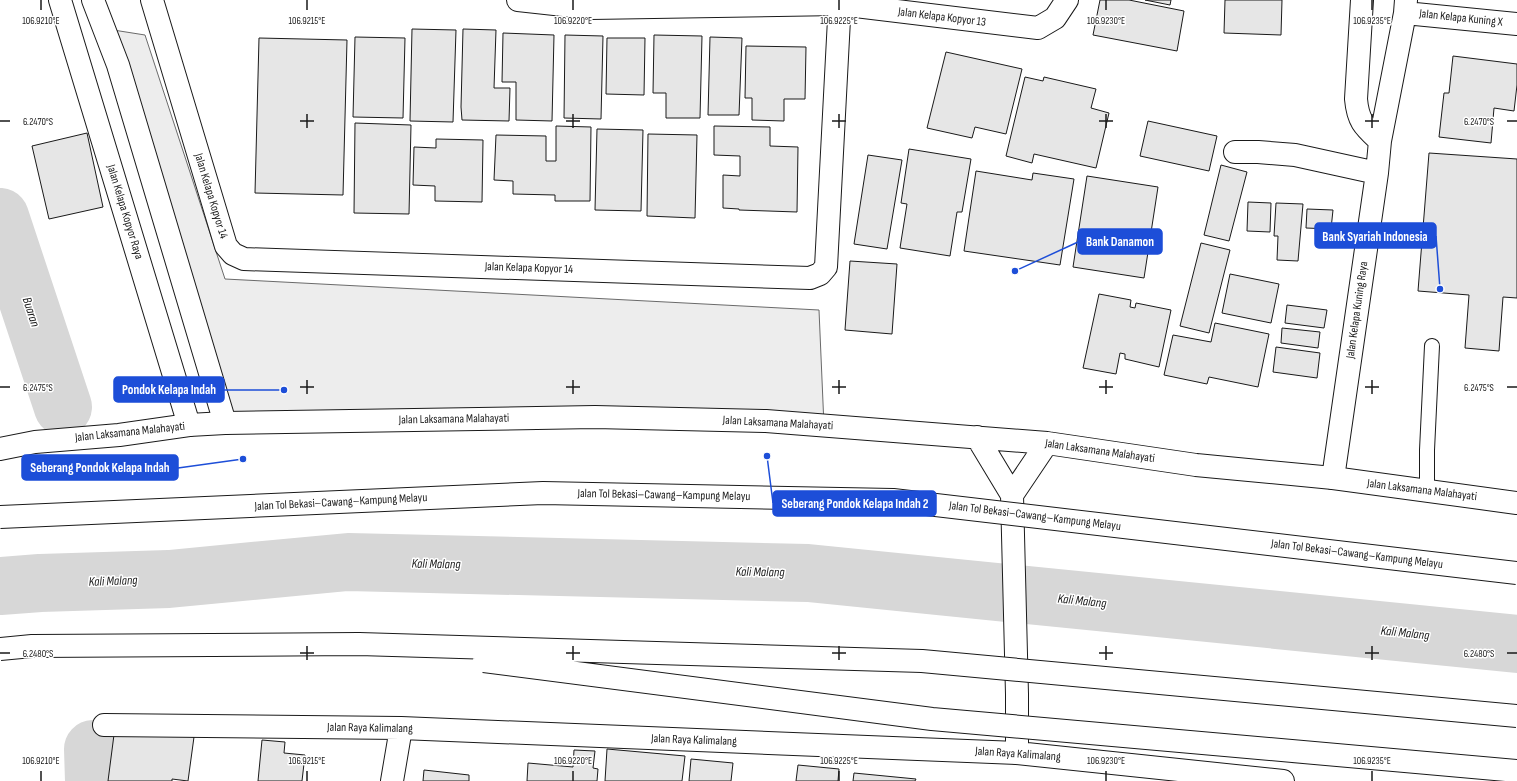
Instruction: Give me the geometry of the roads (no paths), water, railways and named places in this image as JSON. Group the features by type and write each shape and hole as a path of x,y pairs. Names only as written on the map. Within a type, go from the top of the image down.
{"main road":[{"path":"93,0 118,65 224,423"},
{"name":"Jalan Kelapa Kopyor 14","path":"152,0 226,246 233,254 244,259 810,278 820,274 826,267 839,2"},
{"name":"Jalan Kelapa Kopyor 13","path":"518,0 591,4 839,2 1038,28 1055,18 1067,0"},
{"path":"1362,0 1356,99 1357,112 1363,125 1380,142"},
{"name":"Jalan Kelapa Kopyor Raya","path":"65,1 189,425"},
{"name":"Jalan Kelapa Kuning Raya","path":"1333,478 1377,173 1380,142 1406,6"},
{"name":"Jalan Kelapa Kuning X","path":"1406,6 1517,24"},
{"path":"1234,152 1295,155 1377,173"},
{"name":"Jalan Laksamana Malahayati","path":"0,449 35,442 119,435 189,425 224,423 595,417 766,421 1047,443 1196,465 1333,478 1517,502"},
{"path":"977,437 1012,501 1017,753"},
{"name":"Jalan Laksamana Malahayati","path":"0,439 35,442"},
{"path":"1012,501 1047,443"},
{"name":"Jalan Tol Bekasi–Cawang–Kampung Melayu","path":"0,517 543,493 893,500 1517,572"},
{"path":"359,644 932,719 1517,771"},
{"path":"0,649 32,646 359,644 922,661 1517,716"},
{"name":"Jalan Raya Kalimalang","path":"104,725 401,728 1017,753 1283,781"},
{"path":"392,781 401,728"}],"lane":[{"path":"1427,490 1427,450 1432,346"}],"waterway":[{"name":"Buaran","path":"0,217 63,407"},
{"name":"Kali Malang","path":"0,586 40,583 169,579 348,562 808,573 1517,644"},
{"name":"Buaran","path":"93,749 94,781"}],"place":[{"name":"Bank Danamon","path":"1015,271"},
{"name":"Bank Syariah Indonesia","path":"1440,289"},
{"name":"Pondok Kelapa Indah","path":"284,390"},
{"name":"Seberang Pondok Kelapa Indah 2","path":"767,456"},
{"name":"Seberang Pondok Kelapa Indah","path":"243,459"}]}
